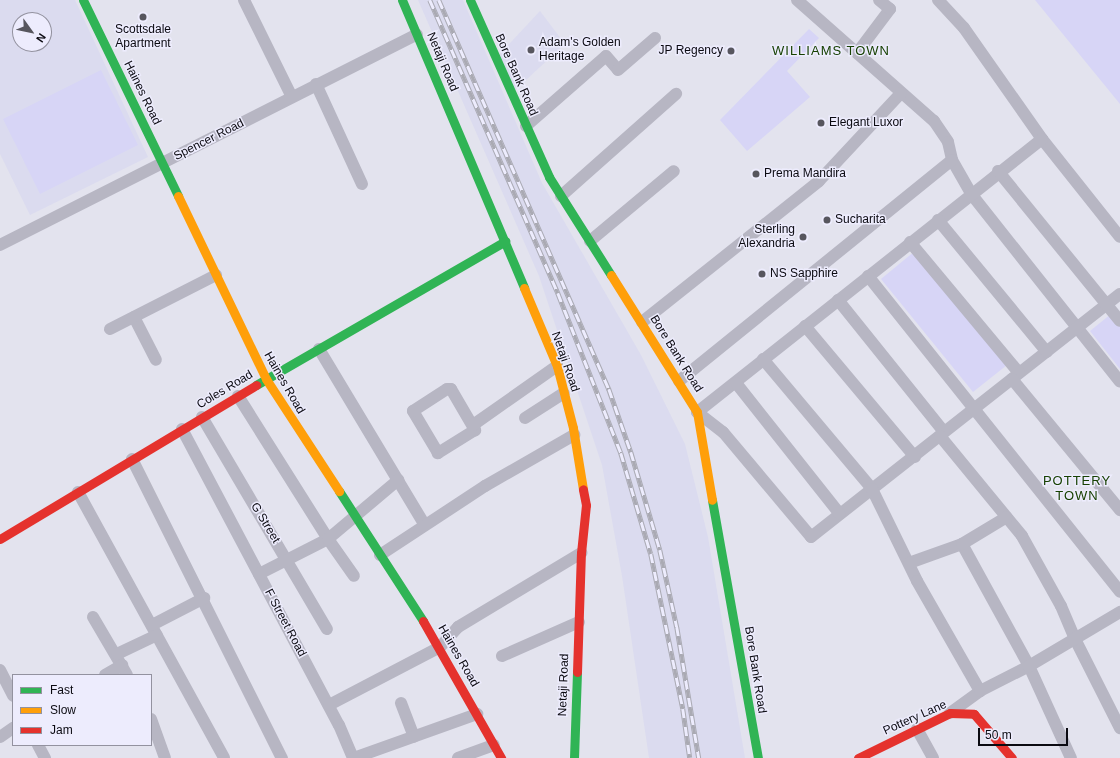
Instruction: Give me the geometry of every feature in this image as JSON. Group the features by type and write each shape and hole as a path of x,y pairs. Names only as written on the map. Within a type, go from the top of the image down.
{"main road":[{"name":"Haines Road","path":"83,0 163,163 266,380 440,647 501,758"},
{"name":"Netaji Road","path":"402,0 557,366 574,435 586,505 581,553 574,758"},
{"name":"Bore Bank Road","path":"470,0 549,177 642,322 697,412 758,758"},
{"name":"Coles Road","path":"0,539 202,417 505,241"},
{"name":"Pottery Lane","path":"858,758 950,713 974,714 1012,758"}],"street":[{"path":"244,0 292,97"},
{"path":"797,0 934,121 948,142 952,160 972,195 1120,382"},
{"path":"857,53 890,9 879,0"},
{"path":"938,0 964,28 1042,139 1120,237"},
{"name":"Spencer Road","path":"1,241 163,163 417,34"},
{"path":"526,126 606,56 618,70 655,38"},
{"path":"316,84 362,184"},
{"path":"642,322 819,181 901,93"},
{"path":"561,196 676,94"},
{"path":"1042,139 998,171 972,195 910,242 763,359 736,383 697,412 723,432 811,537 915,457 1120,294"},
{"path":"679,381 952,160"},
{"path":"590,241 674,171"},
{"path":"998,171 1120,321"},
{"path":"938,220 1047,352"},
{"path":"910,242 1120,510"},
{"path":"110,329 216,275"},
{"path":"868,276 973,410 1120,592"},
{"path":"838,300 1022,536 1061,606 1075,640 1120,728"},
{"path":"134,317 156,360"},
{"path":"805,326 915,457"},
{"path":"319,349 424,524"},
{"path":"763,359 872,489 909,564 980,691"},
{"path":"473,425 557,366"},
{"path":"736,383 840,514"},
{"path":"450,389 473,425 474,431 438,454 414,411 450,389"},
{"path":"525,418 564,393"},
{"path":"238,396 328,539 354,576"},
{"name":"G Street","path":"202,417 327,629"},
{"name":"F Street Road","path":"182,429 329,705 353,758"},
{"path":"380,555 424,524 574,435"},
{"path":"132,459 204,598 282,758"},
{"path":"259,574 328,539 398,480"},
{"path":"78,492 224,758"},
{"path":"909,564 962,544 1007,517"},
{"path":"962,544 1029,666 1071,758"},
{"path":"329,705 440,647 458,627 581,553"},
{"path":"107,674 122,665 155,630 204,598"},
{"path":"950,713 980,691 1029,666 1120,612"},
{"path":"93,617 122,665"},
{"path":"502,656 579,622"},
{"path":"1,674 12,694"},
{"path":"401,703 414,737"},
{"path":"353,758 477,714"},
{"path":"152,723 165,758"},
{"path":"0,737 12,729"},
{"path":"917,729 933,758"},
{"path":"458,758 494,745"},
{"path":"40,746 45,758"}],"shaded area":[{"path":"0,0 75,0 148,157 30,215 0,154"},
{"path":"418,0 463,0 542,183 641,355 685,444 708,537 745,758 649,758 622,576 602,465 539,276"},
{"path":"1035,0 1120,0 1120,104"},
{"name":"Adam's Golden Heritage","path":"540,11 565,44 514,91 498,56"},
{"path":"809,29 819,38 787,71 810,97 747,151 720,120"},
{"path":"101,70 138,145 40,194 3,119"},
{"path":"915,251 1007,365 973,392 881,279"},
{"path":"1111,314 1120,325 1120,369 1090,331"}],"railway":[{"path":"430,0 558,293 621,453 651,554 683,709 690,758"},
{"path":"439,0 609,389 631,452 660,550 677,627 699,758"}],"traffic: fast":[{"path":"83,0 178,196"},
{"path":"402,0 524,288"},
{"path":"470,0 549,177 611,275"},
{"path":"256,385 505,241"},
{"path":"339,491 423,621"},
{"path":"712,500 758,758"},
{"path":"574,758 577,672"}],"traffic: slow":[{"path":"178,196 266,379 339,491"},
{"path":"611,275 697,412 712,500"},
{"path":"524,288 557,366 573,428 583,489"}],"traffic: jam":[{"path":"0,539 256,385"},
{"path":"577,672 581,553 586,505 583,489"},
{"path":"423,621 501,758"},
{"path":"858,758 950,713 974,714 1012,758"}],"place":[{"name":"Scottsdale Apartment","path":"143,17"},
{"name":"Adam's Golden Heritage","path":"531,50"},
{"name":"JP Regency","path":"731,51"},
{"name":"Elegant Luxor","path":"821,123"},
{"name":"Prema Mandira","path":"756,174"},
{"name":"Sucharita","path":"827,220"},
{"name":"Sterling Alexandria","path":"803,237"},
{"name":"NS Sapphire","path":"762,274"}],"district":[{"name":"WILLIAMS TOWN","path":"831,51"},
{"name":"POTTERY TOWN","path":"1077,490"}]}
